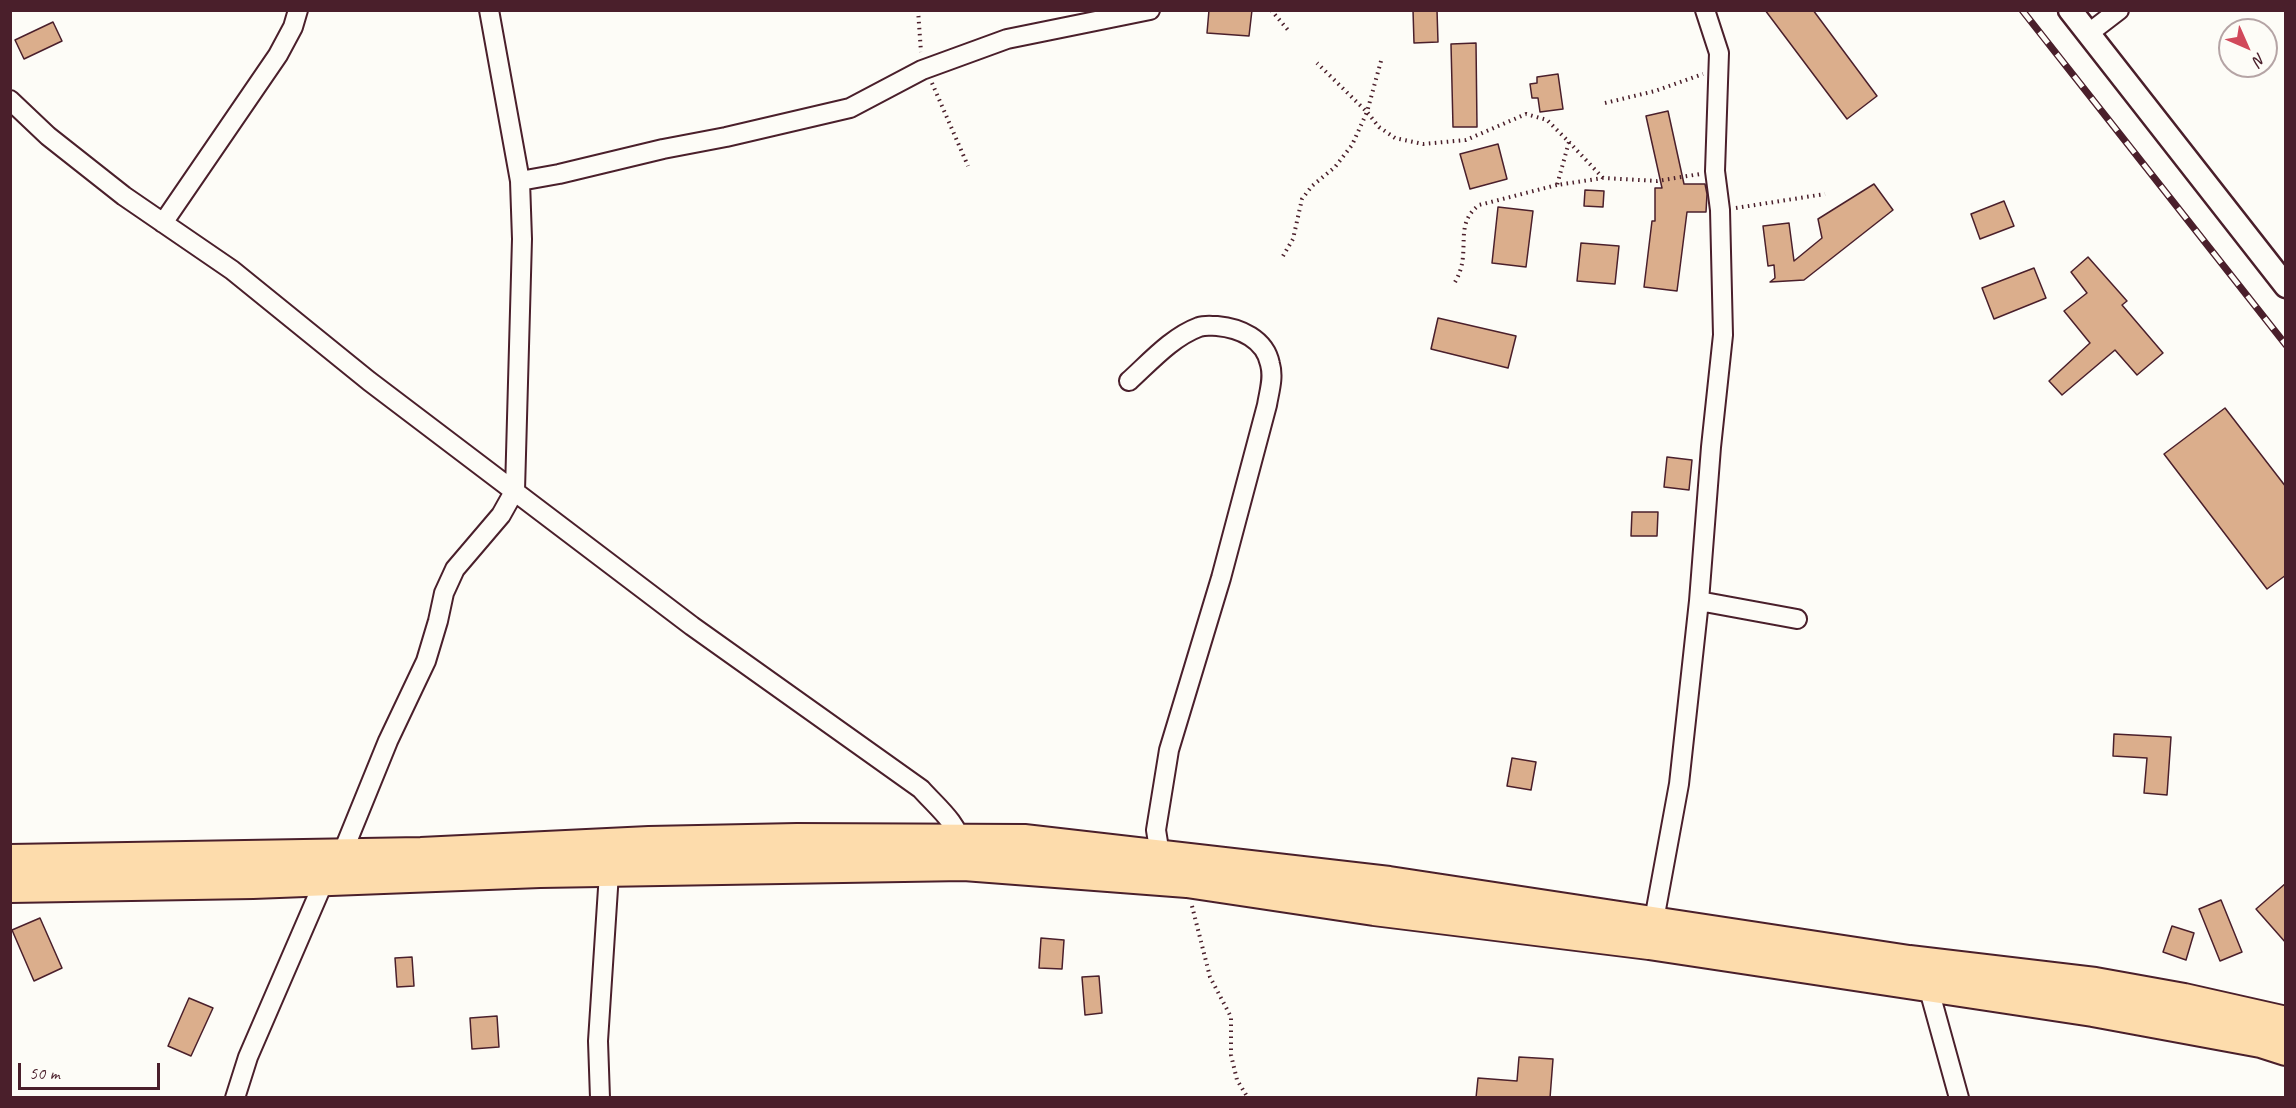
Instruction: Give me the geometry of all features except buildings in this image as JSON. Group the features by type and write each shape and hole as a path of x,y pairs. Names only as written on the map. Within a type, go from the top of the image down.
{"highway":[{"path":"10,887 609,873 962,852 1024,840 1389,882 1928,986 2094,997 2184,999 2286,1022"},
{"path":"10,860 421,853 660,841 962,852 1374,910 1652,932 1898,959 2094,997 2286,1050"}],"street":[{"path":"164,223 278,55 293,27 297,10"},
{"path":"342,854 388,741 426,661 444,593 455,569 501,515 515,490 522,224 520,180 489,10"},
{"path":"520,180 559,174 663,149 726,138 850,108 922,70 1007,39 1150,10"},
{"path":"1652,932 1679,784 1699,601 1711,447 1723,335 1720,210 1715,171 1719,53 1705,10"},
{"path":"2070,10 2286,286"},
{"path":"2089,33 2119,10"},
{"path":"10,100 48,136 124,196 232,270 369,381 692,626 921,789 951,823 962,852"},
{"path":"1129,381 1171,344 1203,325 1231,328 1254,338 1264,348 1271,364 1271,382 1261,428 1221,578 1169,750 1156,830 1160,855"},
{"path":"1699,601 1797,619"},
{"path":"600,1098 598,1041 609,873"},
{"path":"235,1098 248,1057 325,879"},
{"path":"1928,986 1959,1098"}],"path":[{"path":"1271,10 1287,30"},
{"path":"919,11 922,70 932,83 968,166"},
{"path":"1282,256 1293,239 1302,199 1352,145 1367,112 1381,61"},
{"path":"1317,63 1367,112 1379,127 1395,138 1423,144 1466,140 1526,114 1547,120 1603,178"},
{"path":"1605,103 1655,91 1693,76 1718,70"},
{"path":"1557,185 1569,142"},
{"path":"1455,282 1460,274 1465,254 1464,222 1470,212 1479,205 1557,185 1603,178 1657,182 1715,171"},
{"path":"1720,210 1825,194"},
{"path":"1187,882 1210,977 1230,1017 1231,1055 1237,1080 1248,1098"}],"railway":[{"path":"2022,10 2286,345"}]}
